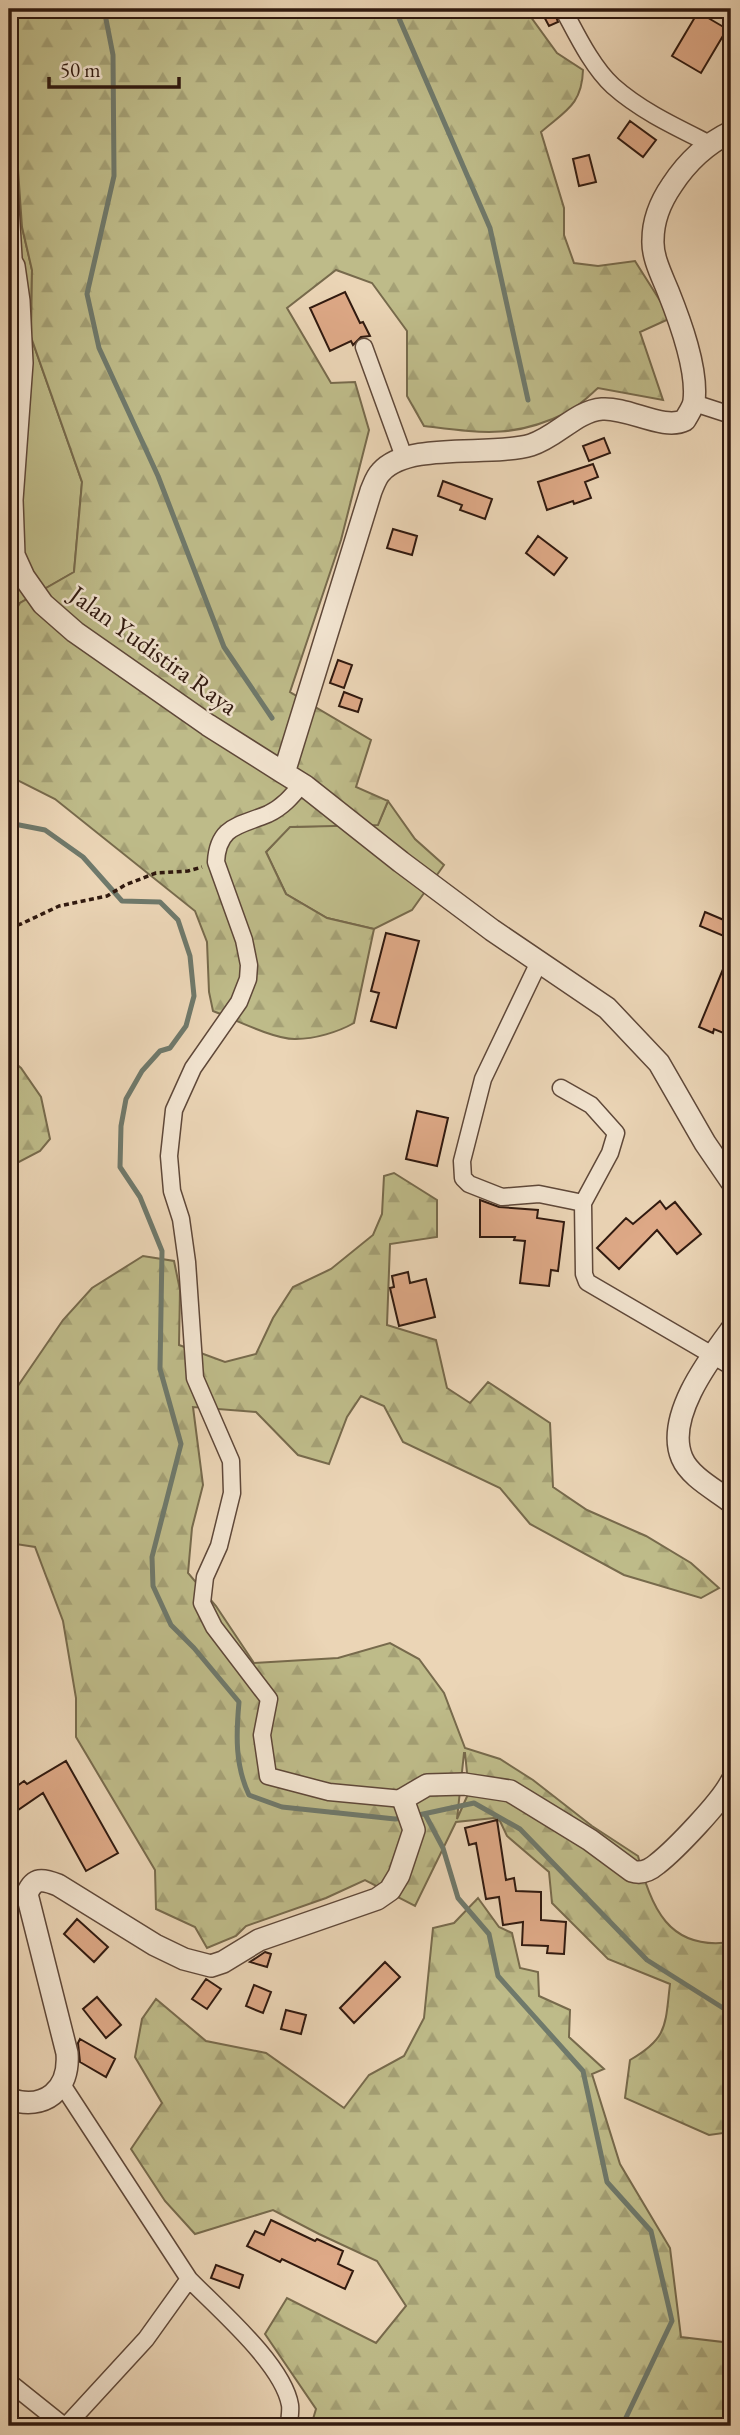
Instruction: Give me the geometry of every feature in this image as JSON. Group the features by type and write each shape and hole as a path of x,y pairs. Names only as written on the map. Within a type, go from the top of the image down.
{"street":[{"path":"562,9 582,45 611,84 643,108 710,145"},
{"path":"409,1813 268,1776 262,1735 269,1699 214,1626 202,1603 205,1577 219,1546 232,1493 231,1461 195,1378 187,1262 181,1219 172,1191 169,1156 174,1111 192,1068 239,1002 248,979 244,940 216,862 217,851 226,833 236,825 270,813 289,800 371,491 381,471 404,457 417,454 511,450 544,439 584,414 605,408 671,425 685,421 694,404 694,386 683,328 659,268 652,242 655,218 665,194 681,171 701,150 731,132"},
{"path":"9,181 11,263"},
{"name":"Jalan Yudistira Raya","path":"11,263 19,301 22,363 12,500 14,555 24,577 43,604 75,632 208,725 293,778 401,862 607,1008 659,1063 705,1143 731,1181"},
{"path":"364,347 404,457"},
{"path":"694,404 731,415"},
{"path":"539,962 483,1079 462,1161 463,1178 469,1184 502,1197 539,1194 583,1203"},
{"path":"561,1088 591,1105 616,1133 610,1153 583,1203 585,1279 590,1285 731,1366"},
{"path":"731,1330 712,1355 679,1420 682,1459 691,1471 731,1502"},
{"path":"9,2099 20,2103 38,2102 63,2086 68,2068 67,2053 27,1894 36,1881 42,1879 58,1885 155,1945 184,1959 211,1966 223,1962 259,1940 377,1899 390,1890 399,1875 409,1813 427,1786 464,1784 510,1791 639,1873 665,1857 720,1799 731,1782"},
{"path":"63,2086 189,2279 260,2352 279,2376 290,2405 289,2426"},
{"path":"9,2382 65,2426 146,2339 189,2279"}],"path":[{"path":"9,928 59,906 107,896 125,885 156,873 188,871 216,862"}],"green space":[{"path":"9,9 525,9 557,53 583,70 576,99 541,132 564,208 564,235 574,263 598,266 635,261 671,318 640,332 663,400 598,388 572,410 549,421 514,430 480,432 424,426 407,396 407,331 372,283 336,270 287,308 331,383 355,382 369,430 341,540 290,692 371,740 356,787 388,801 378,825 290,827 266,852 286,894 327,918 374,929 354,1023 326,1034 303,1039 288,1038 266,1033 213,1011 209,992 207,942 195,911 55,799 9,776 9,621 20,603 74,572 82,482 31,337 32,270 22,227 13,98 9,82"},
{"path":"9,82 13,98 22,227 32,270 31,337 82,482 74,572 20,603 9,621"},
{"path":"388,801 415,839 444,865 412,910 374,929 327,918 286,894 266,852 289,827 378,824"},
{"path":"9,1058 21,1068 41,1097 50,1139 40,1151 17,1163 9,1162"},
{"path":"394,1173 437,1200 437,1237 390,1244 387,1325 436,1340 447,1388 470,1403 488,1382 550,1423 553,1487 587,1510 646,1536 691,1563 719,1588 701,1598 624,1575 530,1524 500,1488 403,1442 384,1406 361,1396 347,1417 329,1464 298,1455 256,1412 193,1407 203,1485 192,1528 188,1573 216,1606 254,1663 338,1658 390,1643 419,1659 444,1693 465,1748 500,1759 638,1856 657,1908 677,1932 692,1940 709,1943 731,1942 731,2132 709,2135 625,2098 630,2060 652,2045 662,2030 670,1984 608,1959 552,1903 549,1872 507,1836 500,1821 494,1818 456,1822 415,1906 365,1880 326,1898 246,1926 236,1936 207,1948 195,1927 156,1909 155,1870 76,1737 76,1698 63,1621 35,1547 9,1543 9,1399 63,1320 92,1288 143,1256 174,1261 180,1290 179,1345 225,1362 256,1354 273,1318 293,1287 331,1269 373,1235 382,1214 384,1176","holes":["464,1753 465,1753 469,1792 457,1819"]},
{"path":"478,1898 499,1927 512,1933 520,1968 538,1972 539,1996 570,2010 569,2037 604,2069 592,2074 620,2164 670,2248 681,2337 731,2343 731,2426 311,2426 316,2409 265,2334 287,2298 376,2343 406,2306 377,2261 273,2210 195,2234 165,2201 131,2149 162,2103 135,2057 142,2019 156,1999 206,2041 266,2053 344,2108 369,2075 404,2056 424,2018 433,1928 454,1923"}],"building":[{"path":"540,9 553,9 558,22 549,26"},
{"path":"698,12 727,29 701,73 672,56"},
{"path":"630,121 656,140 643,157 618,138"},
{"path":"589,155 596,182 579,186 573,159"},
{"path":"345,292 360,323 363,322 370,336 361,337 353,345 351,341 330,351 310,308"},
{"path":"604,438 610,453 589,461 583,446"},
{"path":"593,464 598,477 585,482 591,498 547,510 538,482"},
{"path":"443,481 492,499 485,519 460,510 462,505 438,496"},
{"path":"393,529 417,536 412,555 387,548"},
{"path":"538,536 567,558 554,575 526,553"},
{"path":"338,660 352,665 344,688 330,683"},
{"path":"344,692 362,699 358,712 339,706"},
{"path":"705,912 731,923 731,939 700,926"},
{"path":"386,933 419,941 396,1028 371,1021 379,993 371,991"},
{"path":"731,950 731,1036 714,1029 713,1033 699,1027"},
{"path":"417,1111 448,1118 437,1166 406,1159"},
{"path":"480,1200 499,1207 538,1210 537,1218 564,1222 558,1271 551,1270 549,1286 520,1283 525,1241 514,1240 515,1237 480,1237"},
{"path":"660,1201 666,1209 675,1202 701,1234 677,1254 657,1230 619,1269 597,1248 626,1218 633,1224"},
{"path":"408,1272 410,1283 426,1279 435,1317 399,1326 390,1288 394,1287 392,1276"},
{"path":"66,1761 118,1853 86,1871 43,1793 18,1810 9,1797 9,1792 24,1781 27,1784"},
{"path":"497,1820 506,1880 514,1878 516,1891 541,1892 541,1920 566,1922 564,1954 547,1953 548,1946 522,1945 523,1922 503,1925 499,1897 486,1899 476,1843 469,1845 465,1828"},
{"path":"77,1919 108,1947 94,1962 64,1934"},
{"path":"265,1952 271,1954 267,1967 250,1962"},
{"path":"385,1962 400,1977 354,2023 340,2008"},
{"path":"206,1979 221,1989 207,2009 192,1999"},
{"path":"254,1985 271,1992 263,2013 246,2006"},
{"path":"97,1997 121,2025 106,2038 83,2009"},
{"path":"286,2010 306,2015 301,2034 281,2029"},
{"path":"80,2039 115,2059 106,2077 80,2062"},
{"path":"271,2220 343,2251 338,2264 353,2271 345,2289 282,2259 280,2262 247,2246 255,2231 264,2235"},
{"path":"216,2265 243,2275 239,2288 211,2278"}],"waterway":[{"path":"104,9 113,55 114,176 87,294 99,348 158,476 224,647 272,718"},
{"path":"395,9 490,228 528,400"},
{"path":"9,823 45,830 83,857 122,901 160,902 178,920 190,956 194,996 186,1026 170,1048 160,1051 142,1071 126,1099 121,1126 120,1167 140,1197 162,1251 160,1369 181,1444 152,1557 153,1586 171,1625 239,1702 238,1750 241,1772 249,1795 282,1807 405,1818"},
{"path":"414,1816 474,1803 520,1829 647,1960 731,2013"},
{"path":"425,1814 443,1848 458,1898 489,1934 498,1976 583,2071 607,2182 651,2231 672,2321 622,2426"}]}
